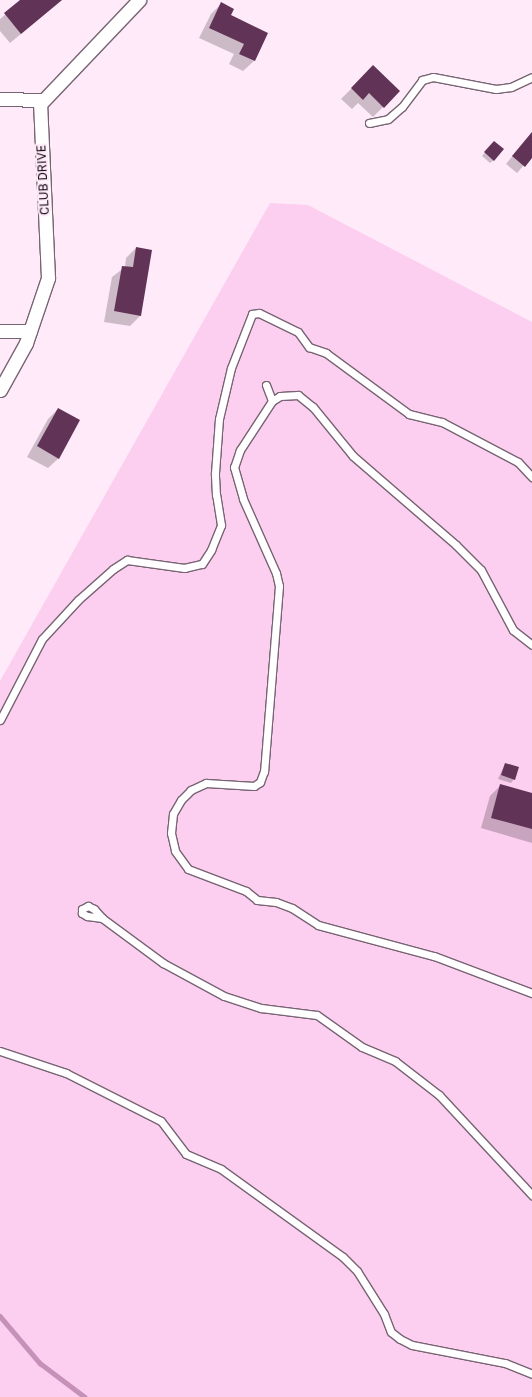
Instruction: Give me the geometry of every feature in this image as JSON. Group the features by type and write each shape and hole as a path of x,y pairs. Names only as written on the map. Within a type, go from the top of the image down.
{"street":[{"path":"0,99 43,100 139,0"},
{"name":"CLUB DRIVE","path":"0,390 30,331 48,278 40,104 43,100"},
{"path":"0,330 30,331"}],"lane":[{"path":"369,123 388,119 402,107 422,80 433,76 496,89 511,87 532,76"},
{"path":"0,720 42,639 78,600 113,569 128,560 184,568 202,564 211,550 221,525 216,495 215,473 219,419 231,368 252,314 260,313 298,332 309,347 326,354 409,414 442,422 518,462 532,477"},
{"path":"266,385 272,401"},
{"path":"532,645 514,630 480,570 456,545 353,456 312,407 298,395 280,396 272,401 240,450 234,467 243,499 276,573 279,586 264,772 260,782 254,786 206,783 191,790 181,800 173,814 171,833 175,850 188,869 246,891 257,900 276,902 292,908 318,925 434,956 532,993"},
{"path":"102,918 163,963 224,996 261,1008 317,1015 362,1047 395,1061 439,1095 532,1195"},
{"path":"0,1051 66,1073 161,1121 186,1154 221,1169 343,1257 357,1271 384,1314 391,1332 400,1339 412,1345 505,1363 532,1374"}],"shaded area":[{"path":"270,203 308,205 532,322 532,1397 0,1397 0,681"}],"building":[{"path":"20,0 62,0 21,34 4,13"},
{"path":"221,2 234,9 231,15 268,33 255,61 239,54 244,44 209,28"},
{"path":"373,65 400,91 384,108 369,93 363,100 351,88"},
{"path":"532,132 532,158 525,167 512,156"},
{"path":"494,141 504,149 494,161 484,152"},
{"path":"136,247 152,250 141,316 114,311 122,266 133,267"},
{"path":"58,408 80,420 59,459 37,446"},
{"path":"505,763 519,767 515,780 501,775"},
{"path":"500,784 532,793 532,829 491,818"}],"waterway":[{"path":"0,1316 40,1363 85,1397"}]}
